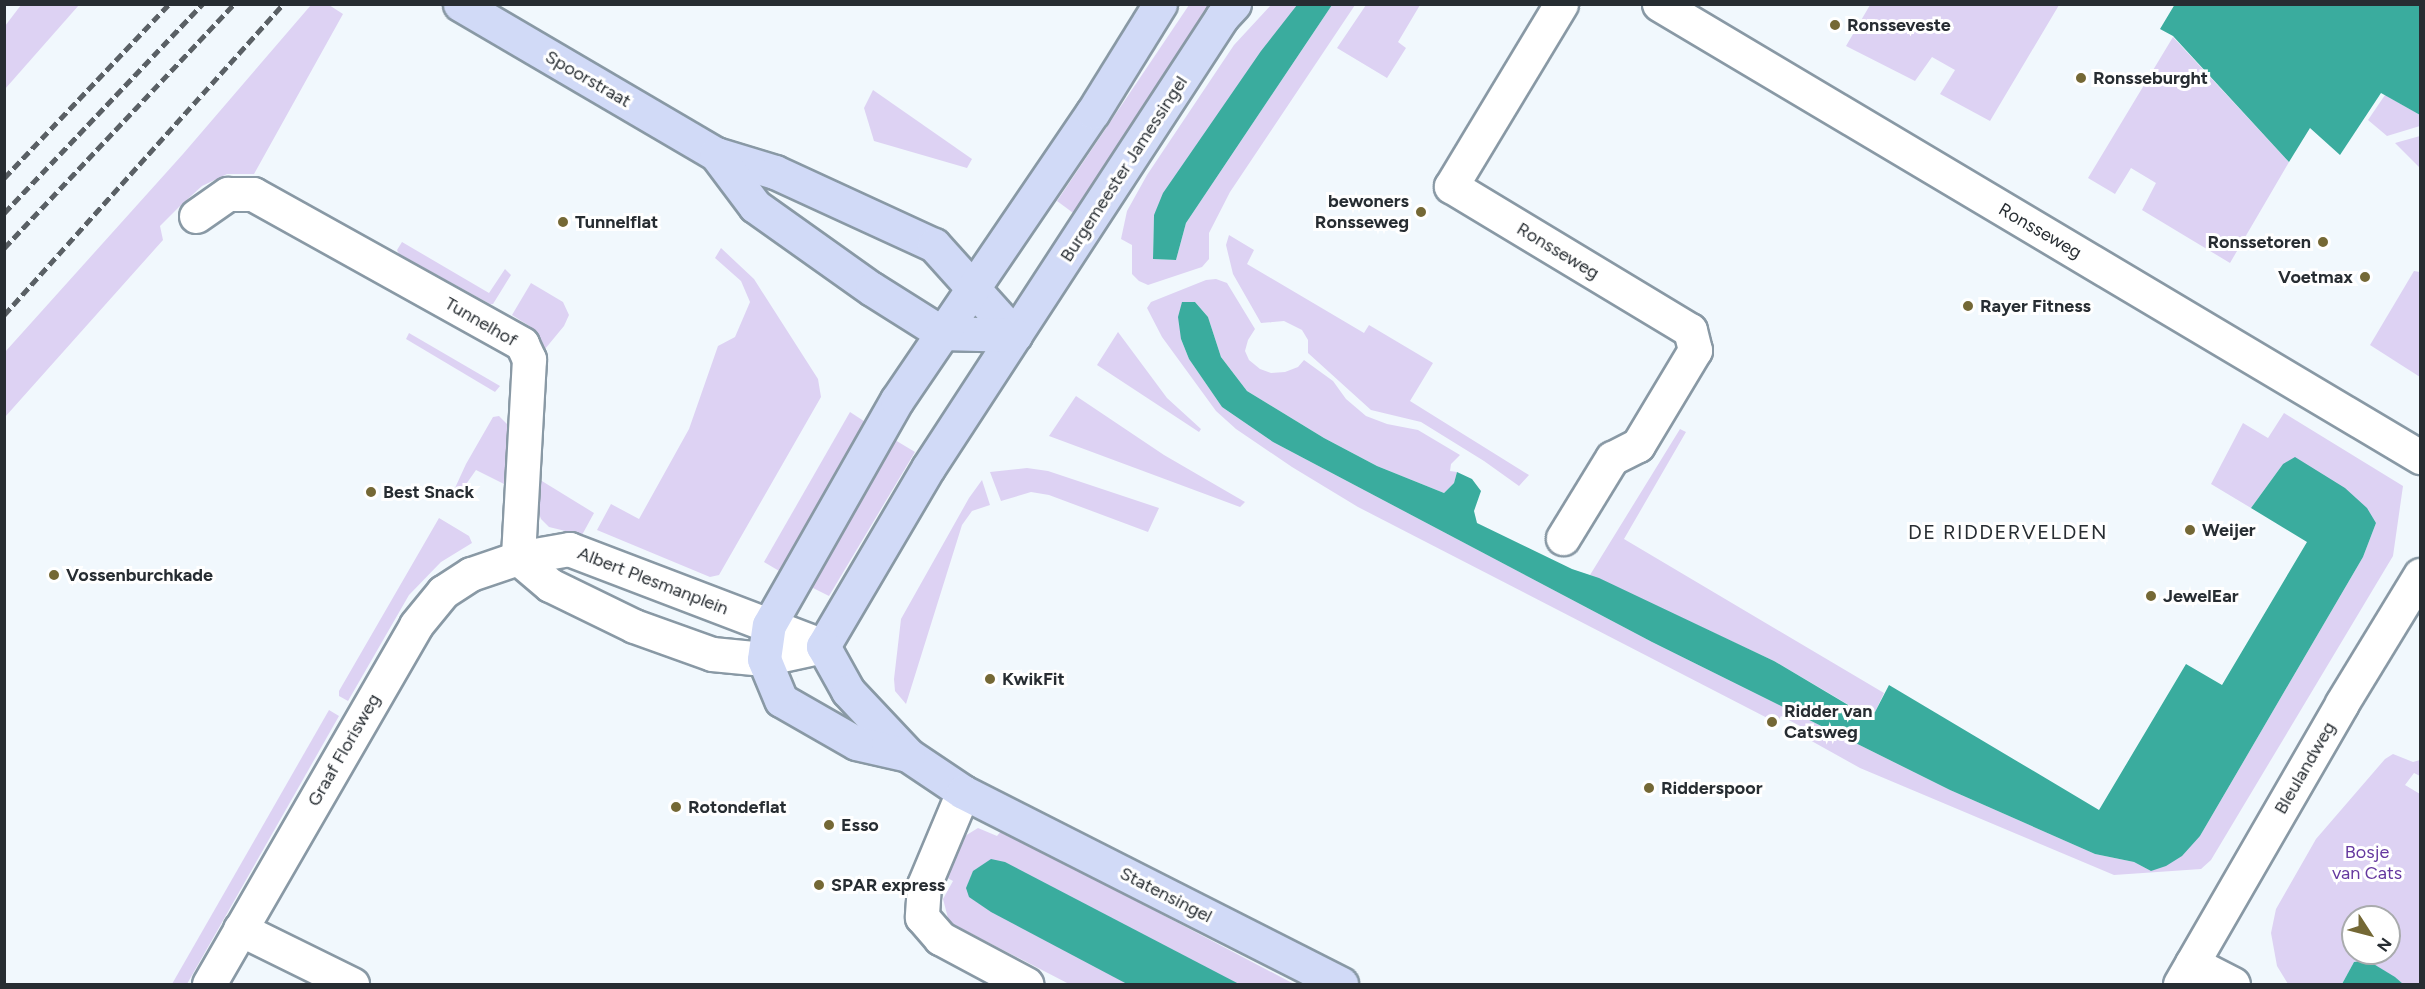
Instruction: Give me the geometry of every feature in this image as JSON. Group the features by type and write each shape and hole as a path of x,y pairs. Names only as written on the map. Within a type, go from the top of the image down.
{"main road":[{"name":"Spoorstraat","path":"460,4 716,154 775,172 934,245 974,286"},
{"path":"908,755 856,743 781,700 764,659 769,625 897,400 1093,112 1160,4"},
{"name":"Burgemeester Jamessingel","path":"1015,335 1222,17 1234,4"},
{"name":"Spoorstraat","path":"716,154 755,206 872,289 942,333"},
{"path":"974,286 1015,335"},
{"path":"942,333 1015,335"},
{"path":"977,799 908,755 848,691 823,646 928,468 1015,335"},
{"name":"Statensingel","path":"977,799 1341,984"}],"street":[{"name":"Ronsseweg","path":"1561,4 1451,186 1690,330 1695,350 1638,445 1612,458 1563,538"},
{"name":"Ronsseweg","path":"1659,4 2421,457"},
{"name":"Tunnelhof","path":"196,216 228,194 253,194 522,344 529,359 518,558"},
{"name":"Albert Plesmanplein","path":"518,558 568,549 823,646"},
{"path":"518,558 550,585 634,626 712,654 764,659 823,646"},
{"name":"Graaf Florisweg","path":"209,984 416,625 443,592 471,574 518,558"},
{"name":"Bleulandweg","path":"2186,974 2342,703 2421,575"},
{"path":"977,799 924,885 922,917 940,938 1026,984"},
{"path":"240,929 352,984"},
{"path":"2186,974 2233,984"}],"green space":[{"path":"21,5 79,5 5,89 5,26"},
{"path":"311,5 329,5 343,14 254,174 227,174 202,186 179,207 160,226 163,240 5,417 5,352 183,154"},
{"path":"1189,5 1226,5 1080,218 1057,201"},
{"path":"1271,5 1297,5 1154,215 1153,259 1176,260 1186,223 1332,5 1355,5 1230,192 1209,233 1209,259 1202,267 1148,285 1139,281 1132,274 1132,245 1121,239 1127,211 1147,175 1234,45"},
{"path":"1366,5 1420,5 1398,42 1406,48 1387,78 1337,48"},
{"path":"1870,5 2059,5 1990,121 1940,94 1955,70 1932,57 1915,81 1846,46"},
{"path":"2173,37 2289,162 2230,263 2142,210 2156,183 2131,168 2115,194 2088,178"},
{"path":"873,90 972,159 967,168 874,141 864,108"},
{"path":"2385,95 2420,115 2420,126 2387,136 2368,120"},
{"path":"2420,136 2420,168 2395,143"},
{"path":"1229,235 1254,250 1247,264 1364,333 1369,325 1433,363 1410,401 1529,475 1519,486 1421,422 1371,410 1308,353 1308,340 1302,330 1284,321 1261,323 1233,274 1226,245"},
{"path":"402,242 489,293 505,269 511,275 493,304 490,304 399,254 397,250"},
{"path":"721,248 754,279 818,379 821,397 719,575 710,577 597,530 611,504 639,519 689,429 718,346 735,337 750,302 741,281 715,258"},
{"path":"2414,271 2420,272 2420,377 2370,345"},
{"path":"1216,279 1227,283 1255,329 1248,340 1245,351 1249,360 1260,369 1271,373 1285,372 1298,367 1304,360 1333,381 1346,399 1366,416 1387,424 1418,430 1460,455 1451,464 1450,471 1457,472 1454,483 1444,493 1377,466 1324,438 1247,391 1221,357 1208,317 1195,302 1186,303 1181,339 1189,359 1222,407 1273,442 1652,642 1950,790 2095,854 2134,862 2151,871 2200,836 2363,557 2376,523 2283,464 2251,508 2211,484 2243,423 2268,438 2284,413 2403,486 2393,556 2211,860 2201,869 2114,875 1860,768 1799,734 1802,727 1781,716 1777,723 1358,507 1292,467 1236,429 1216,411 1162,337 1147,308 1151,302 1206,280"},
{"path":"531,283 563,302 569,315 564,326 545,349 531,327 512,315"},
{"path":"1118,332 1167,398 1201,429 1199,432 1097,365"},
{"path":"409,333 500,386 495,392 406,339"},
{"path":"1076,396 1164,455 1245,502 1240,507 1049,436"},
{"path":"850,412 873,427 786,575 764,562"},
{"path":"499,416 509,426 506,485 476,470 462,490 455,488 493,417"},
{"path":"1680,429 1686,432 1624,539 1884,693 1875,712 1866,715 1774,661 1590,575"},
{"path":"890,437 915,452 829,596 805,584"},
{"path":"1027,468 1048,471 1159,508 1148,532 1049,495 1031,492 1001,501 990,472"},
{"path":"537,478 594,513 582,535 549,527 541,519 535,503"},
{"path":"982,480 990,505 972,511 962,525 906,704 895,691 894,679 901,619 969,498"},
{"path":"439,518 469,536 472,543 441,562 409,595 348,701 339,696 339,691"},
{"path":"329,710 339,716 187,984 172,984"},
{"name":"Bosje van Cats","path":"2393,754 2413,762 2420,760 2420,776 2414,773 2405,785 2420,794 2420,984 2403,984 2374,965 2401,965 2401,905 2341,905 2341,965 2352,965 2342,984 2288,984 2277,966 2271,933 2276,909 2316,839 2385,759"},
{"path":"978,828 997,836 1002,830 1294,984 1069,984 949,922 943,899 953,881 942,875 960,839"}],"shaded area":[{"path":"2175,4 2420,5 2420,115 2381,93 2340,155 2310,128 2289,162 2173,36 2160,29"},
{"path":"1297,5 1332,5 1186,223 1176,260 1153,259 1154,215 1163,193 1261,51"},
{"path":"1182,302 1195,302 1208,317 1221,357 1247,391 1324,438 1377,466 1444,493 1454,483 1457,472 1472,479 1481,491 1474,511 1477,523 1774,661 1865,715 1875,712 1889,685 2099,810 2186,664 2222,685 2307,542 2251,508 2283,464 2295,457 2345,488 2367,508 2376,523 2363,557 2200,836 2182,856 2166,866 2151,871 2134,862 2095,854 1950,790 1652,642 1273,442 1222,407 1189,359 1181,339 1178,317"},
{"path":"991,859 1005,862 1239,984 1127,984 991,912 969,897 966,888 973,871"},
{"path":"2352,965 2375,965 2403,984 2342,984"}],"railway":[{"path":"4,178 169,4"},
{"path":"4,213 202,4"},
{"path":"4,248 234,4"},
{"path":"4,315 283,4"}],"place":[{"name":"Ronsseveste","path":"1835,25"},
{"name":"Ronsseburght","path":"2081,78"},
{"name":"bewoners Ronsseweg","path":"1421,212"},
{"name":"Tunnelflat","path":"563,222"},
{"name":"Ronssetoren","path":"2323,242"},
{"name":"Voetmax","path":"2365,277"},
{"name":"Rayer Fitness","path":"1968,306"},
{"name":"Best Snack","path":"371,492"},
{"name":"Weijer","path":"2190,530"},
{"name":"Vossenburchkade","path":"54,575"},
{"name":"JewelEar","path":"2151,596"},
{"name":"KwikFit","path":"990,679"},
{"name":"Ridder van Catsweg","path":"1772,722"},
{"name":"Ridderspoor","path":"1649,788"},
{"name":"Rotondeflat","path":"676,807"},
{"name":"Esso","path":"829,825"},
{"name":"SPAR express","path":"819,885"}],"district":[{"name":"DE RIDDERVELDEN","path":"2008,532"}]}
